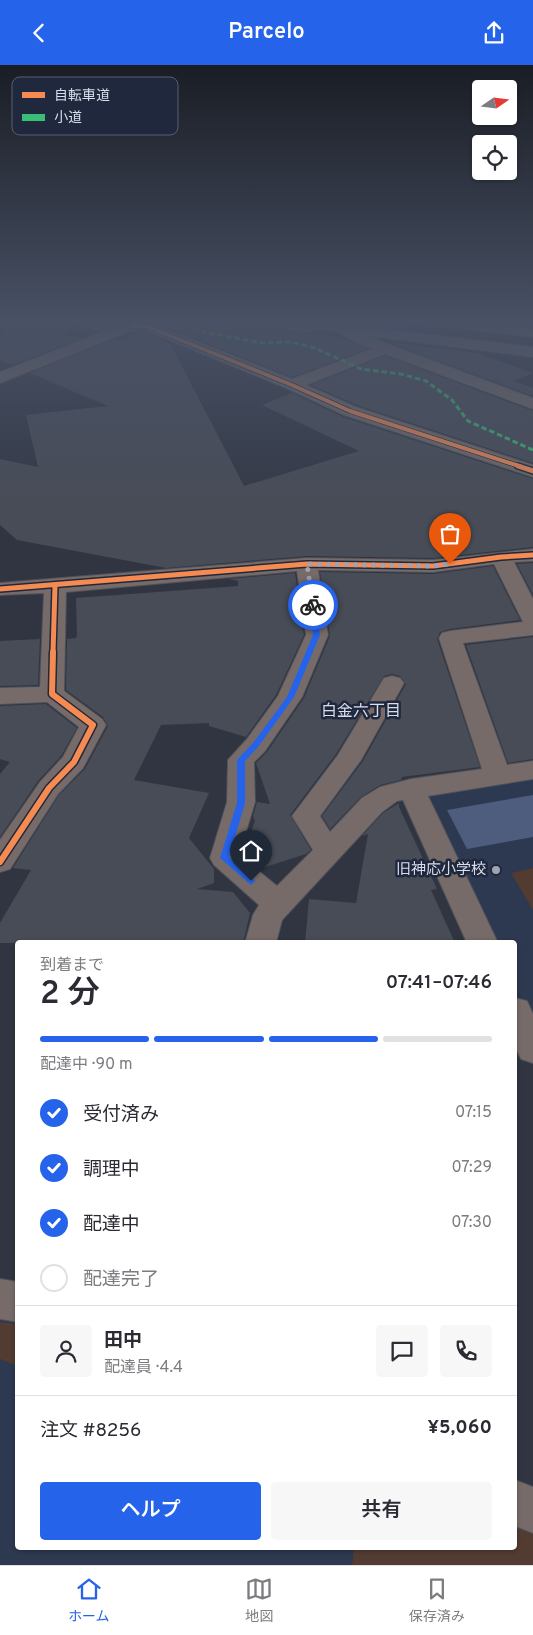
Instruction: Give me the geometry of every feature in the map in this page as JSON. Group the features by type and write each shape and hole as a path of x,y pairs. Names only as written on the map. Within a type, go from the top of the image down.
{"street":[{"path":"303,390 350,411 533,471"},
{"path":"495,390 533,404"},
{"path":"0,589 307,564 434,566 501,557 533,555"},
{"path":"501,557 533,621"},
{"path":"278,904 224,858 241,803 241,760 256,745 290,697 317,635 307,564"},
{"path":"52,694 55,586"},
{"path":"498,775 450,638 533,628"},
{"path":"328,851 306,816 348,761 392,683"},
{"path":"0,696 52,694 93,725 74,762 49,788 0,862"},
{"path":"261,940 268,915 372,805 390,793 411,788 533,770"},
{"path":"411,788 482,940"},
{"path":"517,1015 533,1049"},
{"path":"0,1299 15,1302"},
{"path":"517,1504 533,1510"}],"shaded area":[{"name":"旧神応小学校","path":"533,779 533,1022 517,989 517,940 494,940 424,797"},
{"path":"533,795 533,837 467,849 447,810"},
{"path":"533,868 533,910 511,873"},
{"path":"0,1313 15,1315 15,1550 517,1549 533,1565 0,1565"},
{"path":"0,1322 15,1324 15,1365 0,1359"},
{"path":"517,1524 533,1531 533,1565 352,1565 354,1550 517,1550"}],"building":[{"path":"70,390 194,390 244,486 359,451 262,405 292,393 343,417 533,479 533,547 433,558 307,556 166,568 17,540 0,525 0,459 38,467 26,415 108,406"},
{"path":"322,390 476,390 533,411 533,463 357,405"},
{"path":"517,390 533,390 533,396"},
{"path":"533,563 533,595 517,564"},
{"path":"493,566 520,620 450,629 440,632 437,639 480,767 402,777 401,780 380,785 361,797 330,829 322,816 363,761 406,684 400,676 392,674 384,676 336,754 290,815 311,850 306,854 259,869 242,855 255,821 253,816 257,802 270,804 256,763 267,752 304,698 330,636 320,572 433,574"},
{"path":"295,573 304,635 276,695 246,737 209,726 209,723 161,725 134,780 209,793 189,838 214,869 214,883 197,889 233,892 250,913 244,940 15,940 15,943 0,943 0,923 31,870 13,868 59,795 85,769 108,726 103,717 66,690 67,639 76,638 77,635 76,598 238,586 238,581 228,579"},
{"path":"533,637 533,759 508,763 466,645"},
{"path":"40,639 38,685 0,686 0,641"},
{"path":"46,704 77,728 61,756 38,781 0,837 0,774 10,762 0,759 0,706"},
{"path":"399,803 399,807 437,889 431,890 454,940 305,940 309,899 356,903 368,834 362,836 383,813"}],"marked path":[{"path":"438,390 452,400 468,421 533,450"}],"cycle path":[{"path":"303,390 350,411 533,471"},
{"path":"0,589 307,564 433,566 501,557 533,555"},
{"path":"0,862 49,788 74,762 93,725 52,694 55,586"}],"way so far":[{"path":"313,605 307,564 339,563 434,566 450,564"}],"place":[{"name":"旧神応小学校","path":"496,870"}],"district":[{"name":"白金六丁目","path":"361,712"}],"route":[{"path":"251,881 224,858 241,803 241,760 256,745 290,697 317,635 313,605"}]}
